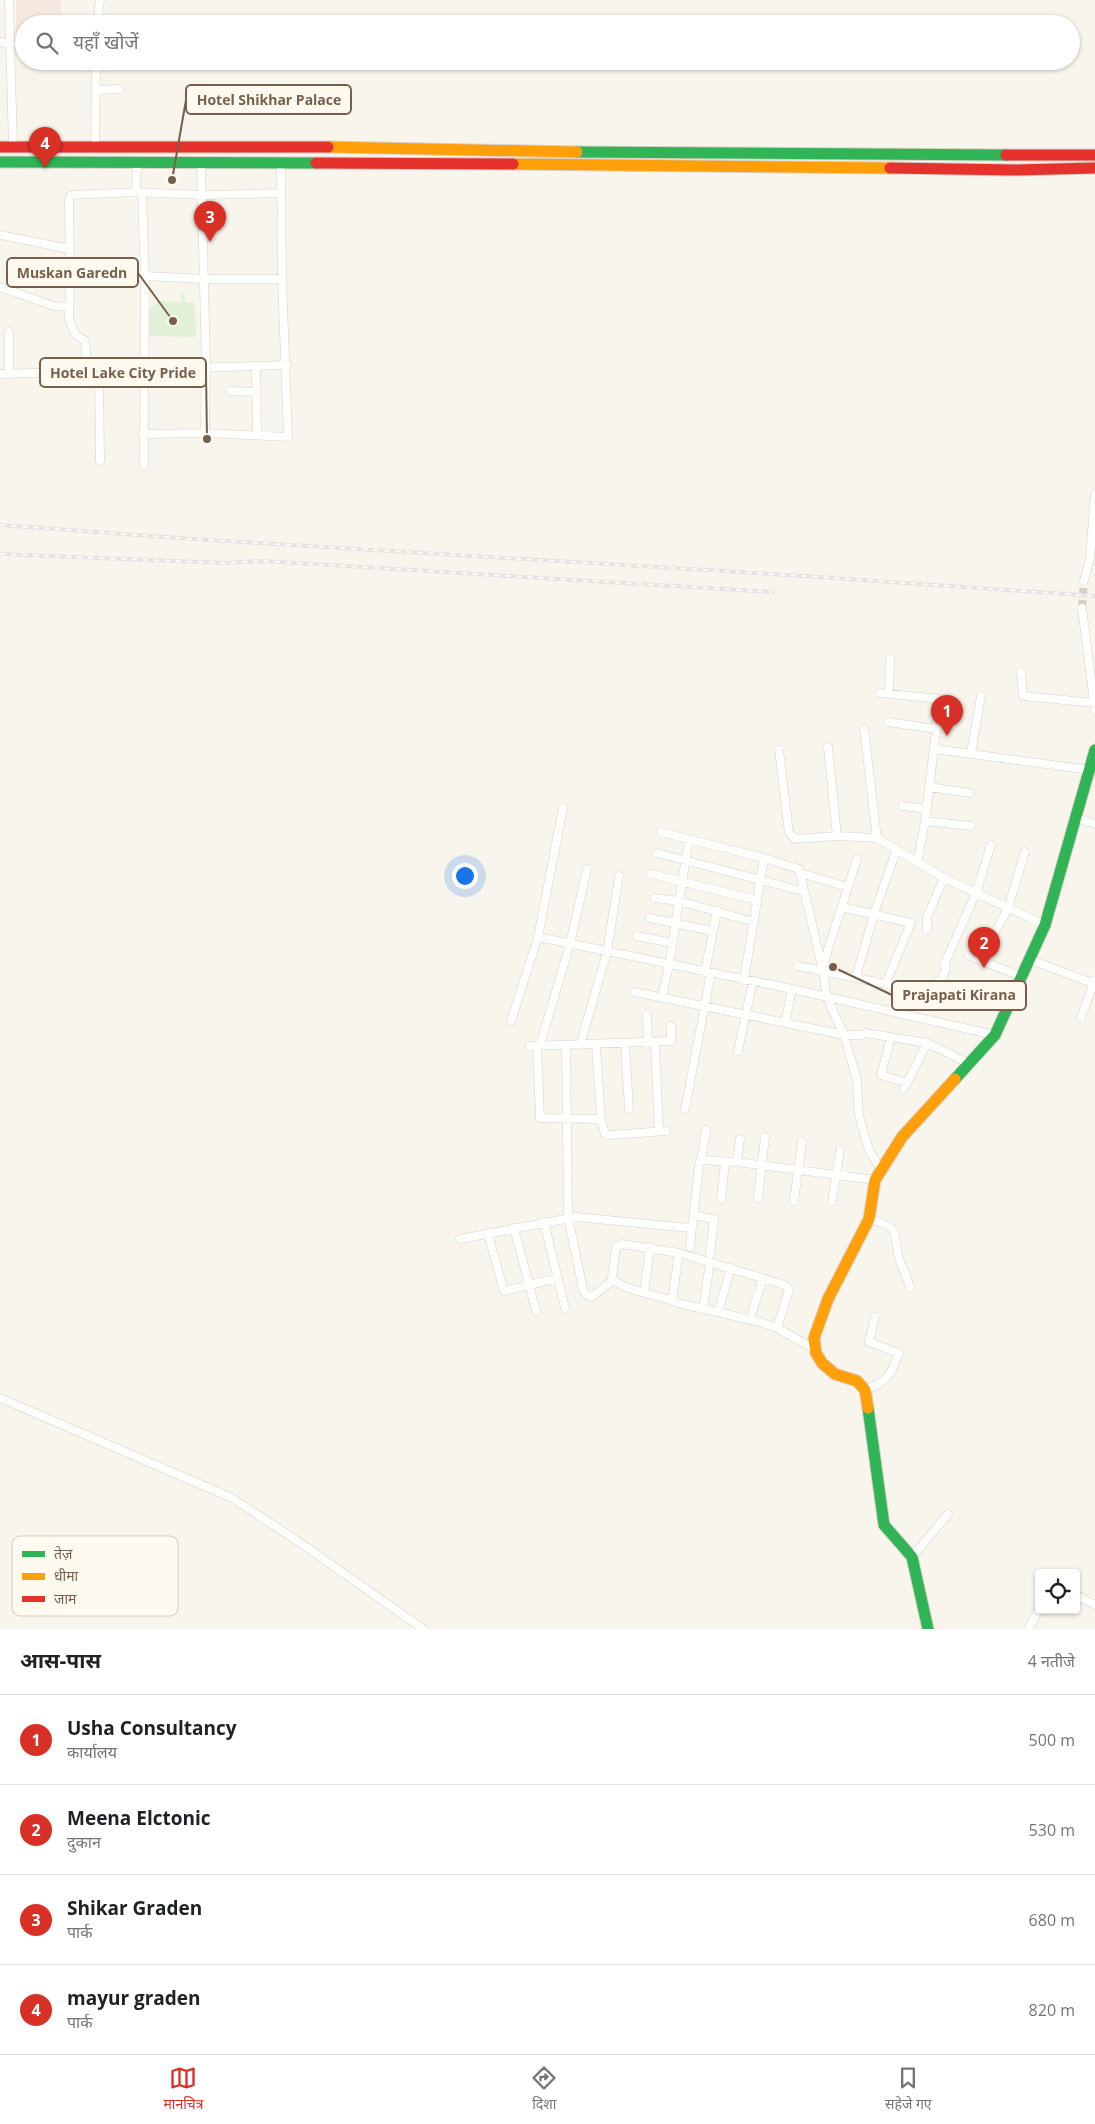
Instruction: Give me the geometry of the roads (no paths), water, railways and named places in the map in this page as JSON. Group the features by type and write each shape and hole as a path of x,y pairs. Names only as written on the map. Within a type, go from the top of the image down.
{"main road":[{"path":"0,147 306,148 1016,170 1095,168"},
{"path":"0,162 137,163 1095,155"},
{"path":"928,1629 912,1557 884,1525 865,1390 857,1381 835,1374 822,1363 816,1350 814,1338 828,1299 869,1219 878,1175 902,1137 995,1035 1008,1010 1045,925 1095,750"}],"street":[{"path":"9,0 13,147"},
{"path":"98,15 100,0"},
{"path":"0,42 11,44"},
{"path":"95,148 96,70"},
{"path":"96,90 119,89"},
{"path":"201,162 206,367 205,433"},
{"path":"143,434 205,433 288,437 287,365 282,279 281,162"},
{"path":"137,163 145,276 143,368 144,465"},
{"path":"88,371 85,341 75,334 71,328 69,308 69,200 71,195 139,192 202,194 281,193"},
{"path":"0,235 70,249"},
{"path":"8,269 37,274 50,279 70,280 145,276 204,279 282,279"},
{"path":"0,287 54,306 69,308"},
{"path":"9,332 9,373"},
{"path":"0,374 99,372 143,368 287,365"},
{"path":"256,367 257,435"},
{"path":"99,372 100,461"},
{"path":"231,391 256,392"},
{"path":"1084,581 1090,558 1095,494"},
{"path":"1021,672 1023,696 1095,705 1093,677 1086,644 1082,608"},
{"path":"1086,644 1095,644"},
{"path":"890,659 890,694"},
{"path":"880,693 940,699 925,821 917,863"},
{"path":"971,754 981,696"},
{"path":"888,722 936,729"},
{"path":"864,728 876,838"},
{"path":"828,748 837,836"},
{"path":"934,749 1090,770"},
{"path":"779,750 791,836 794,839 837,836 876,838 944,878 1045,925"},
{"path":"929,787 970,793"},
{"path":"903,806 926,809"},
{"path":"511,1021 538,937 563,808"},
{"path":"1076,818 1095,824"},
{"path":"925,821 971,826"},
{"path":"661,832 764,858 848,887"},
{"path":"662,998 689,839"},
{"path":"934,994 938,981 942,979 946,967 944,965 976,893 991,845"},
{"path":"856,978 874,914 896,851"},
{"path":"989,944 1008,908 1025,852"},
{"path":"658,853 803,890"},
{"path":"744,980 764,858"},
{"path":"823,969 857,859"},
{"path":"587,870 570,944 536,1046 538,1115 542,1119 601,1119"},
{"path":"701,1160 737,1162 836,1175 878,1175 859,1116 857,1080 844,1035 827,998 823,969 800,872"},
{"path":"650,874 758,900"},
{"path":"580,1045 607,952 619,876"},
{"path":"927,930 927,917 944,878"},
{"path":"655,898 679,901 754,922"},
{"path":"842,907 911,923 886,983"},
{"path":"685,1109 704,1006 712,931 717,911"},
{"path":"650,918 712,931"},
{"path":"637,936 672,943"},
{"path":"538,937 792,989 995,1035"},
{"path":"969,956 1023,977"},
{"path":"1031,960 1095,982 1081,1017"},
{"path":"798,966 823,969 856,978 1008,1010"},
{"path":"738,1051 753,981"},
{"path":"785,1023 792,989"},
{"path":"635,992 844,1035 862,1035 865,1033 926,1043 970,1064"},
{"path":"596,1045 603,1130 609,1135 662,1131 647,1015"},
{"path":"536,1046 671,1042 671,1026"},
{"path":"891,1037 881,1076 905,1086 926,1043"},
{"path":"624,1044 629,1109"},
{"path":"566,1045 568,1218 586,1295 592,1297 613,1280"},
{"path":"690,1247 699,1164 706,1130"},
{"path":"758,1198 765,1137"},
{"path":"737,1162 740,1139"},
{"path":"794,1201 802,1142"},
{"path":"832,1202 840,1150"},
{"path":"721,1199 725,1162"},
{"path":"694,1216 714,1219 703,1308"},
{"path":"460,1239 576,1217 684,1229 692,1226"},
{"path":"869,1219 885,1223 893,1228 896,1235 899,1260 910,1288"},
{"path":"544,1222 565,1308"},
{"path":"514,1228 536,1311"},
{"path":"488,1234 502,1290 506,1291 558,1278"},
{"path":"613,1280 613,1260 616,1247 622,1244 710,1258 731,1268 785,1285 789,1290 777,1328"},
{"path":"644,1292 650,1248"},
{"path":"672,1300 679,1253"},
{"path":"718,1312 731,1268"},
{"path":"750,1320 763,1278"},
{"path":"613,1280 627,1288 777,1328 816,1350"},
{"path":"865,1390 882,1383 894,1368 899,1353 869,1342 875,1317"},
{"path":"0,1398 232,1498 302,1544 423,1629"},
{"path":"912,1557 948,1514"},
{"path":"1080,1597 1095,1605"},
{"path":"1028,1629 1037,1614"}],"tunnel":[{"path":"1082,608 1084,581"}],"railway":[{"path":"0,525 1095,596"},
{"path":"0,554 224,563 263,561 773,592"}],"place":[{"name":"mayur graden","path":"45,168"},
{"name":"Hotel Shikhar Palace","path":"172,180"},
{"name":"Shikar Graden","path":"210,242"},
{"name":"Muskan Garedn","path":"173,321"},
{"name":"Hotel Lake City Pride","path":"207,439"},
{"name":"Usha Consultancy","path":"947,736"},
{"name":"Prajapati Kirana","path":"833,967"},
{"name":"Meena Elctonic","path":"984,968"}]}
